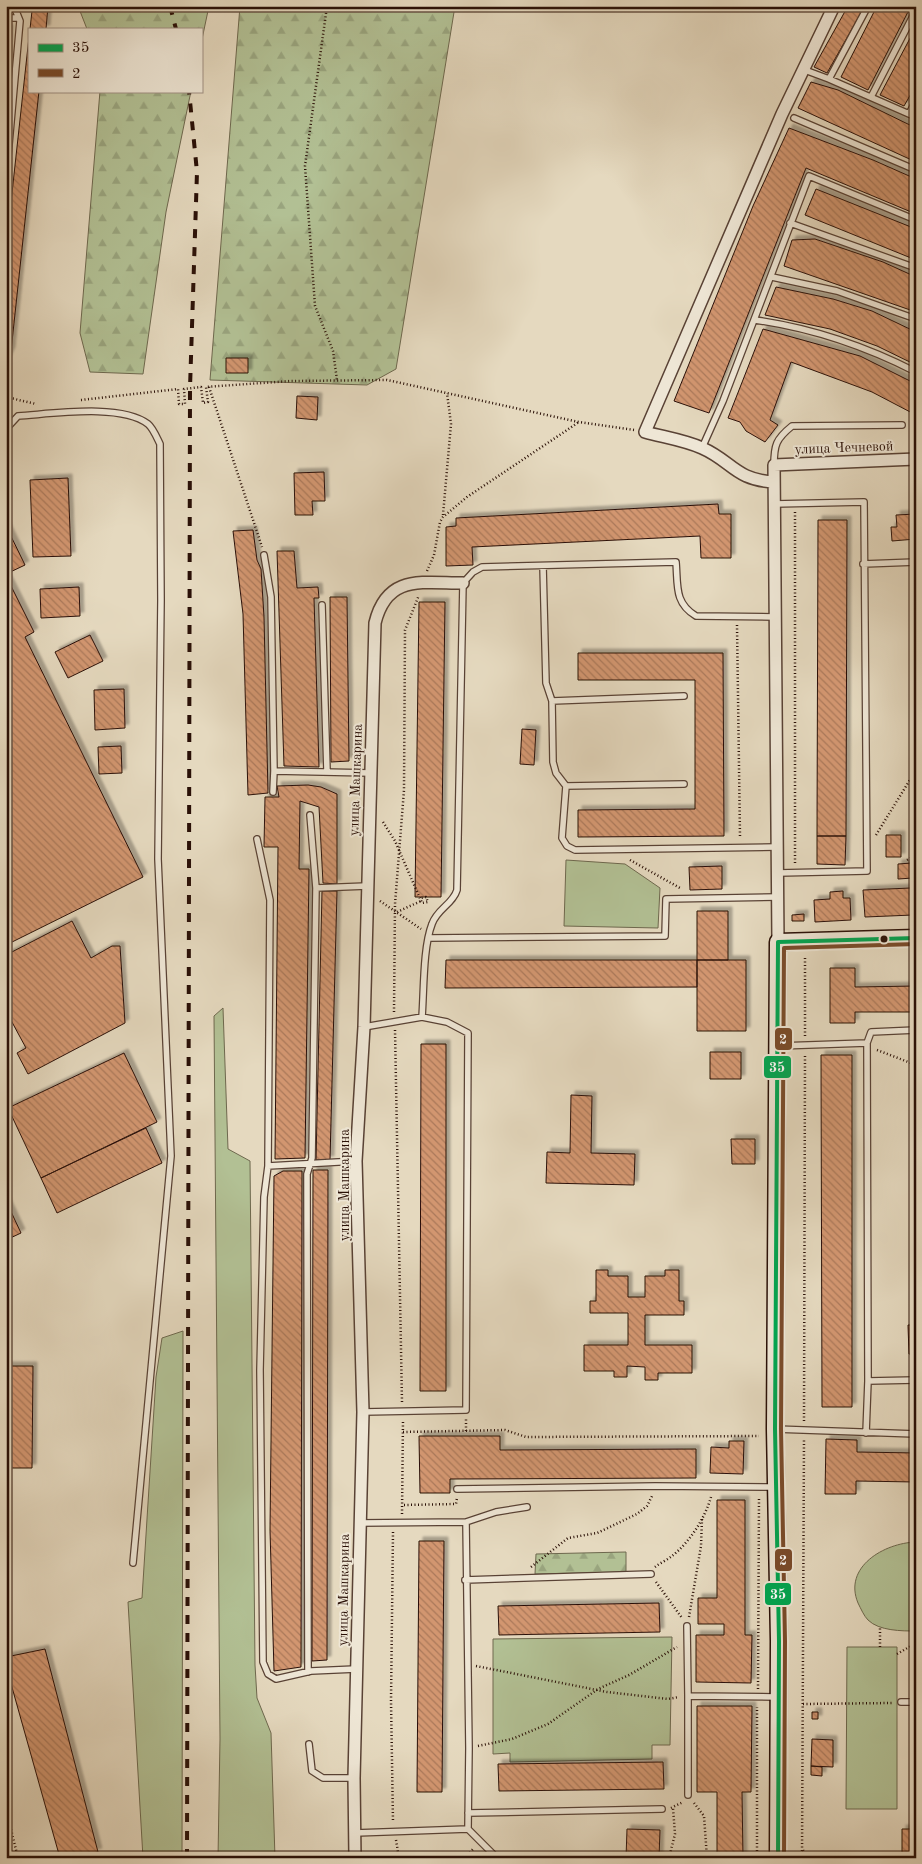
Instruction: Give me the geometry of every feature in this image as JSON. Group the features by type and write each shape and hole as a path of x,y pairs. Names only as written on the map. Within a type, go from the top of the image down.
{"street":[{"path":"774,482 756,481 746,477 702,448 645,432 802,69 834,6"},
{"name":"улица Чечневой","path":"774,465 916,459"},
{"path":"774,465 776,873 779,1046 775,1429 779,1697 778,1858"},
{"name":"улица Машкарина","path":"355,1858 354,1778 363,1412 356,1161 364,1027 375,623 382,601 396,588 422,583 463,583"},
{"path":"778,942 916,938"}],"lane":[{"path":"6,178 18,18 14,6"},
{"path":"829,78 868,6"},
{"path":"871,97 916,10"},
{"path":"6,18 18,18"},
{"path":"802,69 829,78 916,117"},
{"path":"909,114 916,100"},
{"path":"794,118 916,170"},
{"path":"702,448 772,277 790,223 809,176 916,220"},
{"path":"790,223 916,268"},
{"path":"772,277 837,291 916,319"},
{"path":"755,320 796,328 844,341 879,353 916,372"},
{"path":"6,429 18,416 96,410 130,417 149,424 160,444 161,600 158,859 171,1156 133,1563"},
{"path":"774,465 774,448 781,435 792,426 902,425"},
{"path":"774,504 864,502 863,564 867,871 776,873"},
{"path":"264,555 270,597 273,792"},
{"path":"422,1017 432,922 444,907 454,899 457,890 463,583 482,567 676,562 680,602 696,616 774,617"},
{"path":"863,564 916,562"},
{"path":"543,566 546,683 552,701 553,762 556,773 566,786 562,838 567,846 575,850 776,847"},
{"path":"322,605 327,771"},
{"path":"552,701 684,696"},
{"path":"274,771 371,773"},
{"path":"566,786 684,784"},
{"path":"308,1672 307,1174 310,1165 316,888 310,815"},
{"path":"257,840 270,900 268,1166 264,1197 260,1370 263,1662 268,1674 276,1679 308,1672 356,1668"},
{"path":"316,888 367,891"},
{"path":"429,938 665,936 666,899 777,897"},
{"path":"363,1412 466,1410 468,1033 447,1022 422,1017 364,1027"},
{"path":"866,1433 868,1381 867,1043 871,1032 916,1030"},
{"path":"779,1046 867,1043"},
{"path":"268,1166 356,1161"},
{"path":"868,1381 916,1380"},
{"path":"775,1429 916,1434"},
{"path":"457,1489 655,1486 775,1487"},
{"path":"359,1523 466,1522 496,1512 527,1507"},
{"path":"466,1522 466,1665 469,1748 468,1829 497,1858"},
{"path":"465,1580 651,1574"},
{"path":"687,1626 688,1795"},
{"path":"688,1696 779,1697"},
{"path":"901,1702 916,1702"},
{"path":"309,1744 312,1771 323,1778 354,1778"},
{"path":"468,1813 662,1809"},
{"path":"355,1833 394,1830 468,1829"}],"path":[{"path":"327,6 306,166 315,306 333,351 337,380"},
{"path":"73,401 178,389 179,404 185,404 184,389 201,387 203,403 208,402 206,387 337,380 387,380 579,422 645,432"},
{"path":"209,387 264,555"},
{"path":"443,517 451,424 447,393"},
{"path":"6,397 41,404"},
{"path":"399,1858 394,1830 391,1661 393,1532 403,1512 403,1411 394,1023 396,911 404,790 405,630 434,555 440,522 443,517 466,497 579,422"},
{"path":"795,503 796,873"},
{"path":"737,616 740,848"},
{"path":"866,848 882,827 916,770"},
{"path":"369,808 385,824 421,900 396,911"},
{"path":"614,850 700,898"},
{"path":"907,860 916,854"},
{"path":"367,891 419,927 429,938"},
{"path":"802,1858 806,941"},
{"path":"867,1043 874,1048 916,1065"},
{"path":"403,1432 505,1430 526,1437 759,1436"},
{"path":"519,1578 568,1538 597,1533 637,1514 652,1499 655,1486"},
{"path":"687,1626 651,1574 656,1566 672,1556 684,1544 702,1517 714,1486"},
{"path":"757,1858 759,1487"},
{"path":"403,1505 456,1504"},
{"path":"687,1626 701,1546 702,1517"},
{"path":"880,1627 880,1647"},
{"path":"469,1748 512,1738 548,1724 598,1689 688,1642"},
{"path":"897,1654 916,1643"},
{"path":"466,1665 487,1667 607,1692 668,1700 688,1696"},
{"path":"803,1704 901,1702"},
{"path":"662,1809 673,1808 683,1803 688,1795 704,1816 707,1858"},
{"path":"669,1858 675,1834 673,1808"},
{"path":"6,1809 18,1858"},
{"path":"802,1847 806,1858"}],"green space":[{"path":"78,6 209,6 202,39 202,28 87,28"},
{"path":"240,6 455,6 396,369 367,385 210,380"},
{"path":"100,92 191,92 166,212 143,374 90,372 80,333"},
{"path":"566,860 625,864 660,888 658,928 564,926"},
{"path":"223,1008 228,1149 250,1161 255,1665 257,1698 271,1733 275,1858 218,1858 220,1739 214,1016"},
{"path":"183,1331 182,1858 143,1858 128,1602 142,1598 156,1377 162,1338"},
{"path":"916,1542 916,1631 891,1630 873,1624 858,1603 855,1590 856,1578 861,1568 869,1559 880,1552 904,1543"},
{"path":"626,1552 626,1572 535,1574 536,1554"},
{"path":"672,1637 670,1745 652,1745 652,1759 510,1762 510,1753 493,1754 493,1639"},
{"path":"847,1647 897,1647 897,1809 846,1809"}],"building":[{"path":"29,6 48,6 46,28 30,28 32,11"},
{"path":"848,6 865,6 827,73 814,67"},
{"path":"877,6 911,6 868,90 841,77"},
{"path":"916,27 916,85 904,106 880,95"},
{"path":"6,28 9,29 6,73"},
{"path":"28,46 28,92 39,92 11,351 6,362 6,248"},
{"path":"811,82 838,90 916,128 916,162 798,108"},
{"path":"789,128 873,160 916,179 916,214 806,168 709,413 674,401 753,206"},
{"path":"816,189 916,229 916,260 805,215"},
{"path":"815,239 883,262 916,277 916,312 784,266 792,240"},
{"path":"776,287 833,299 872,311 916,332 916,365 877,346 830,329 765,315"},
{"path":"763,329 860,356 916,384 916,415 872,392 791,362 770,420 778,425 765,442 746,431 740,422 728,418"},
{"path":"226,358 248,358 248,373 226,373"},
{"path":"297,396 318,397 317,420 296,418"},
{"path":"324,472 325,501 312,501 313,515 295,515 294,473"},
{"path":"68,478 71,556 33,557 30,480"},
{"path":"718,504 719,514 731,514 731,558 701,558 700,536 472,547 473,565 446,566 446,527 456,526 456,518"},
{"path":"916,514 916,539 892,541 891,527 897,527 896,515"},
{"path":"818,520 847,520 846,836 817,836"},
{"path":"6,526 25,565 6,574"},
{"path":"253,530 257,560 261,569 264,617 268,793 248,795 243,614 233,531"},
{"path":"277,551 294,551 297,588 318,587 319,598 314,598 319,767 284,766"},
{"path":"6,576 34,632 25,637 143,877 6,945"},
{"path":"79,587 80,616 41,618 40,589"},
{"path":"330,597 347,597 349,761 331,762"},
{"path":"419,602 445,602 441,897 415,897"},
{"path":"90,635 103,661 68,678 55,652"},
{"path":"578,653 723,653 724,836 578,837 578,810 695,809 695,680 578,680"},
{"path":"124,689 125,728 95,730 94,690"},
{"path":"522,729 536,730 534,765 520,764"},
{"path":"121,746 122,773 99,774 98,747"},
{"path":"308,785 321,787 337,794 337,884 323,883 319,807 300,801 299,869 309,869 305,1158 275,1159 278,847 264,847 265,797 279,797 277,786"},
{"path":"886,835 901,835 901,857 886,857"},
{"path":"817,836 846,836 845,865 817,864"},
{"path":"912,863 913,878 898,879 898,864"},
{"path":"722,866 722,889 690,890 689,867"},
{"path":"911,888 913,915 865,917 863,890"},
{"path":"322,891 337,891 330,1160 316,1160"},
{"path":"843,891 843,898 850,898 851,920 815,922 814,900 830,899 830,892"},
{"path":"697,911 728,911 728,960 697,960"},
{"path":"804,914 804,921 792,921 792,915"},
{"path":"72,921 91,958 112,946 120,946 125,1023 28,1074 17,1053 26,1048 6,1011 6,955"},
{"path":"446,960 697,960 697,987 445,988"},
{"path":"697,960 746,960 746,1031 697,1031"},
{"path":"830,968 855,968 855,987 916,986 916,1012 855,1012 855,1023 830,1023"},
{"path":"421,1044 446,1044 446,1391 420,1391"},
{"path":"710,1052 741,1052 741,1079 710,1079"},
{"path":"124,1053 157,1122 41,1178 8,1108"},
{"path":"821,1055 852,1055 852,1407 822,1407"},
{"path":"571,1095 592,1096 591,1153 635,1154 634,1185 546,1183 547,1152 570,1153"},
{"path":"146,1128 162,1163 57,1213 41,1178"},
{"path":"731,1139 755,1139 755,1164 732,1164"},
{"path":"313,1170 328,1170 327,1660 312,1661"},
{"path":"283,1171 302,1171 301,1667 274,1671 270,1530 274,1176"},
{"path":"6,1201 21,1233 6,1240"},
{"path":"596,1270 608,1270 608,1276 628,1276 628,1297 645,1297 645,1276 665,1276 665,1270 679,1270 679,1301 684,1301 684,1315 645,1315 645,1345 692,1345 692,1373 658,1373 658,1380 645,1380 645,1367 627,1366 627,1377 614,1377 614,1371 584,1371 584,1345 628,1345 628,1313 590,1313 590,1301 596,1301"},
{"path":"908,1325 916,1325 916,1354 909,1354"},
{"path":"6,1366 33,1366 32,1468 6,1468"},
{"path":"419,1436 500,1436 500,1450 696,1449 696,1478 450,1479 450,1493 420,1493"},
{"path":"826,1439 857,1440 857,1452 916,1453 916,1482 856,1481 856,1494 825,1494"},
{"path":"729,1441 744,1441 743,1474 710,1473 711,1447 729,1448"},
{"path":"717,1500 745,1500 745,1635 752,1635 751,1683 696,1682 696,1635 724,1635 724,1624 698,1624 698,1598 717,1598"},
{"path":"419,1541 444,1541 442,1792 417,1792"},
{"path":"659,1603 660,1632 499,1635 498,1606"},
{"path":"45,1649 98,1852 73,1858 60,1858 6,1666 6,1657"},
{"path":"697,1706 752,1706 751,1792 742,1792 743,1858 717,1858 717,1792 697,1792"},
{"path":"812,1712 818,1712 818,1719 812,1719"},
{"path":"812,1739 833,1740 833,1767 811,1766"},
{"path":"663,1762 664,1789 499,1791 498,1764"},
{"path":"811,1766 822,1767 822,1776 811,1775"},
{"path":"627,1829 660,1830 659,1858 626,1858"},
{"path":"902,1829 916,1829 916,1858 902,1858"}],"railway":[{"path":"170,6 176,28"},
{"path":"187,1858 190,388 197,172 189,92"}],"transit line":[{"name":"35","path":"778,1858 779,1641 775,1429 778,942 916,938"},
{"name":"2","path":"784,1858 785,1641 781,1429 784,948 916,944"}]}
